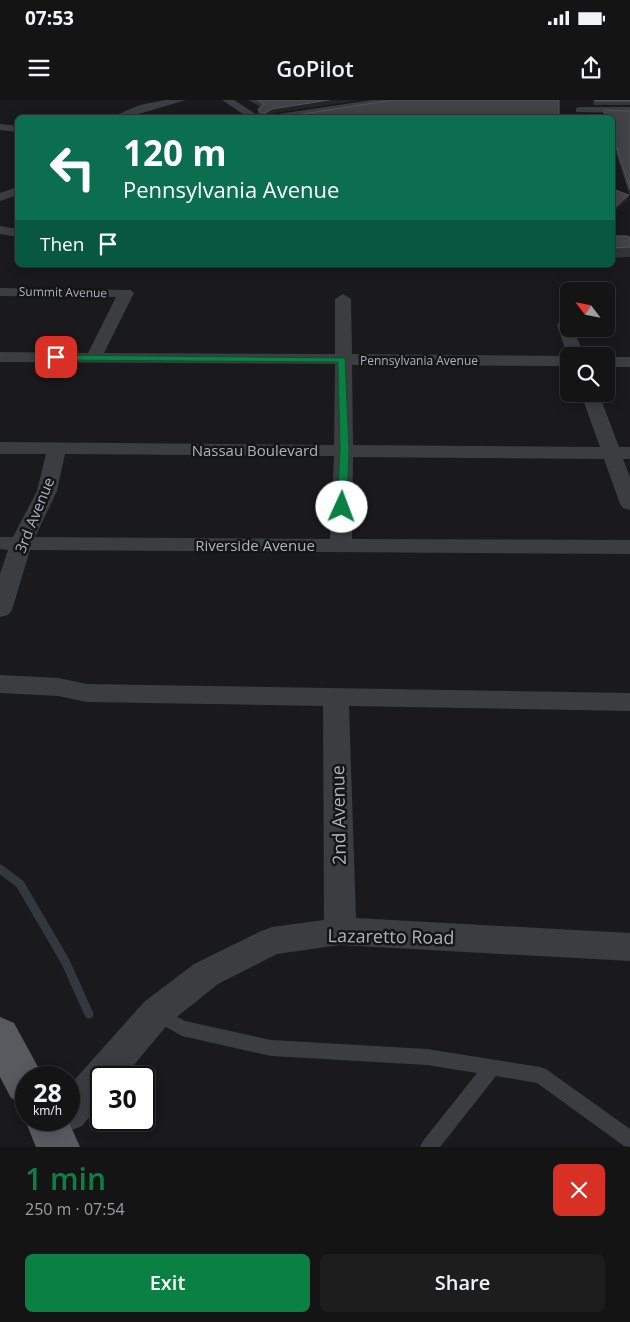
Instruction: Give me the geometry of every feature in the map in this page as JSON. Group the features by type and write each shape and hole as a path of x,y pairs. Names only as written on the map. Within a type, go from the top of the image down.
{"main road":[{"path":"0,1036 16,1066"}],"street":[{"path":"122,115 144,107 181,100"},
{"path":"227,100 252,115"},
{"path":"292,115 392,100"},
{"path":"353,106 371,115"},
{"path":"579,109 630,110"},
{"path":"0,127 15,129"},
{"path":"0,197 15,192"},
{"path":"0,230 15,232"},
{"name":"Summit Avenue","path":"0,292 126,293 94,357"},
{"path":"341,545 344,450 343,299"},
{"name":"Pennsylvania Avenue","path":"0,357 560,361"},
{"path":"615,362 630,362"},
{"path":"594,402 621,453 630,504"},
{"name":"Nassau Boulevard","path":"0,448 621,453"},
{"name":"3rd Avenue","path":"0,610 11,543 47,491 58,448"},
{"name":"Riverside Avenue","path":"11,543 630,547"},
{"path":"0,684 58,688 87,693 630,702"},
{"name":"2nd Avenue","path":"336,698 340,931"},
{"name":"Lazaretto Road","path":"56,1132 156,1013 206,974 272,941 340,931 630,947"}],"lane":[{"path":"156,1013 182,1028 270,1048 427,1057 540,1075 630,1140"},
{"path":"429,1147 492,1068"}],"building":[{"path":"257,100 329,100 272,109 265,113 267,115 263,115 258,109 264,104"},
{"path":"393,100 559,100 559,115 296,115"},
{"path":"630,100 630,101 595,101"},
{"path":"604,110 630,111 630,189 617,149 615,149 615,115 605,115"},
{"path":"615,190 629,195 615,207"},
{"path":"615,236 628,236 630,238 630,247 615,248"}],"waterway":[{"path":"0,869 20,884 65,961 89,1014"}],"route":[{"path":"56,357 342,359 344,450 342,507"}]}
